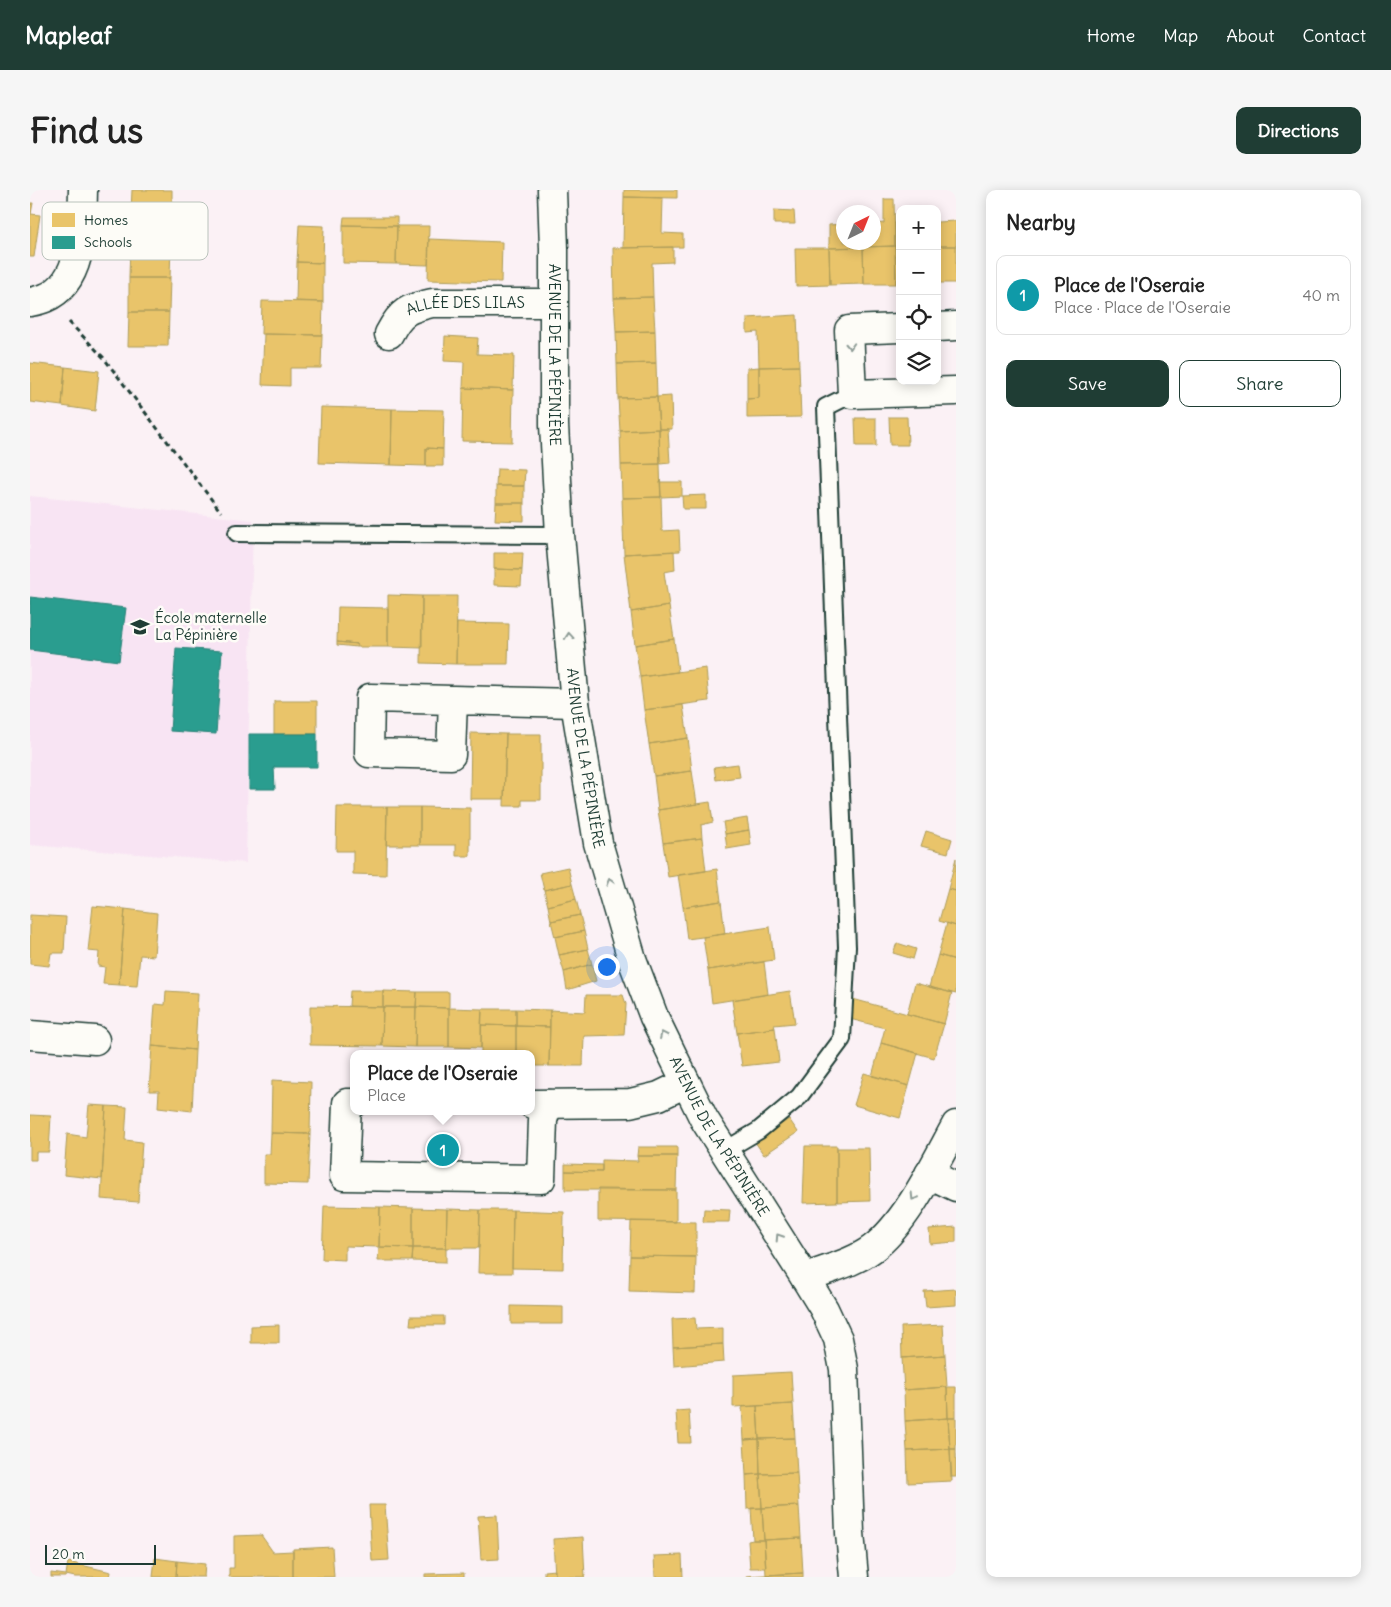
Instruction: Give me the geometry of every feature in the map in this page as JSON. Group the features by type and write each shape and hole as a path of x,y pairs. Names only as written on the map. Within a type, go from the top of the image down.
{"street":[{"name":"AVENUE DE LA PÉPINIÈRE","path":"552,190 554,425 560,536 575,703 601,852 632,959 651,1008 686,1083 704,1119 832,1324 844,1369 850,1533 854,1577"},
{"path":"47,294 74,265 76,260"},
{"name":"ALLÉE DES LILAS","path":"389,334 398,318 414,307 432,303 553,303"},
{"path":"941,327 956,326"},
{"path":"896,328 849,330 852,394 956,391"},
{"path":"453,700 575,703"},
{"path":"30,1035 95,1040"},
{"path":"350,1103 347,1103 344,1176 541,1179 543,1120 540,1104 630,1104 660,1096 686,1083"},
{"path":"805,1278 856,1258 871,1250 897,1225 929,1174 956,1125"},
{"path":"929,1174 956,1188"}],"lane":[{"path":"724,1151 758,1131 799,1097 842,1039 847,947 826,407 852,394"},
{"path":"236,533 560,536"}],"path":[{"path":"47,294 103,357 236,533"}],"shaded area":[{"name":"École maternelle La Pépinière","path":"30,496 253,520 246,863 30,845"}],"building: Homes":[{"path":"132,190 172,190 172,202 131,202"},
{"path":"624,190 677,190 677,198 624,197"},
{"path":"624,197 663,198 662,233 683,234 683,247 623,248"},
{"path":"884,199 894,199 895,246 881,246 881,223 884,223"},
{"path":"30,203 33,203 31,214 40,215 34,257 30,257"},
{"path":"774,210 794,211 795,224 774,224"},
{"path":"344,217 397,217 397,226 343,225"},
{"path":"956,221 956,246 941,246 941,222"},
{"path":"895,223 896,223 896,246"},
{"path":"299,225 324,226 323,263 297,262"},
{"path":"343,225 397,226 396,264 343,263"},
{"path":"829,225 836,225 836,248 829,248"},
{"path":"397,226 429,226 428,265 396,264"},
{"path":"429,239 502,242 501,282 428,280"},
{"path":"881,246 895,246 896,284 864,284 863,250 881,250"},
{"path":"895,246 896,246 896,284"},
{"path":"941,246 956,246 956,283 941,283"},
{"path":"673,247 673,262 652,263 653,297 614,298 613,248"},
{"path":"795,248 829,248 830,285 796,286"},
{"path":"829,248 836,248 836,250 863,250 864,284 830,285"},
{"path":"130,260 171,260 170,278 129,278"},
{"path":"297,262 323,263 323,302 296,301"},
{"path":"129,278 170,278 169,312 129,312"},
{"path":"653,297 655,331 616,332 614,298"},
{"path":"262,301 323,302 322,335 261,334"},
{"path":"129,312 169,312 168,346 128,346"},
{"path":"797,315 799,366 759,367 758,332 747,333 747,318"},
{"path":"655,331 656,363 617,364 616,332"},
{"path":"264,334 322,335 321,368 290,368 290,386 262,385"},
{"path":"445,336 478,338 477,354 514,355 513,390 463,388 464,362 444,361"},
{"path":"30,363 65,367 62,406 30,402"},
{"path":"656,363 657,397 618,398 617,364"},
{"path":"799,366 801,417 747,418 747,399 759,398 759,367"},
{"path":"65,367 99,371 95,411 62,406"},
{"path":"759,367 759,398 747,399 747,368"},
{"path":"463,388 513,390 512,442 462,441"},
{"path":"671,396 672,429 659,429 657,397"},
{"path":"657,397 659,429 620,431 618,398"},
{"path":"321,407 392,409 391,465 319,463"},
{"path":"392,409 444,410 443,449 426,448 426,466 391,465"},
{"path":"889,417 907,417 908,445 890,445"},
{"path":"855,418 876,418 876,446 856,446"},
{"path":"659,429 668,429 670,463 660,464"},
{"path":"659,429 660,464 621,465 620,431"},
{"path":"426,448 443,449 443,466 426,466"},
{"path":"660,464 661,497 622,498 621,465"},
{"path":"497,469 525,470 524,486 496,486"},
{"path":"660,482 682,482 682,496 661,497"},
{"path":"496,486 524,486 524,503 496,503"},
{"path":"706,495 706,509 683,509 682,496"},
{"path":"661,497 662,531 679,530 680,551 624,554 622,498"},
{"path":"496,503 524,503 524,521 495,520"},
{"path":"674,551 675,570 664,572 669,606 631,612 624,554"},
{"path":"494,553 523,553 522,570 494,569"},
{"path":"494,569 522,570 521,586 494,585"},
{"path":"388,595 422,596 422,648 388,647"},
{"path":"422,596 457,596 456,664 421,663"},
{"path":"669,606 674,639 635,645 631,612"},
{"path":"338,607 388,608 388,647 357,647 357,644 337,642"},
{"path":"457,623 509,624 508,664 456,664"},
{"path":"674,639 678,672 640,677 635,645"},
{"path":"337,642 357,644 357,647 337,645"},
{"path":"706,668 709,701 644,710 640,677"},
{"path":"274,701 317,701 317,734 274,734"},
{"path":"683,705 688,738 649,744 644,710"},
{"path":"471,733 506,734 504,799 470,799"},
{"path":"506,734 541,734 541,800 522,800 522,806 504,806"},
{"path":"688,738 692,771 654,776 649,744"},
{"path":"738,764 740,777 716,780 714,767"},
{"path":"692,771 697,804 658,810 654,776"},
{"path":"710,802 713,822 701,825 702,838 663,843 658,810"},
{"path":"337,807 387,807 386,875 353,874 353,851 336,851"},
{"path":"387,807 420,807 420,845 386,845"},
{"path":"420,807 470,808 470,856 456,856 456,845 420,845"},
{"path":"747,818 749,830 725,834 723,822"},
{"path":"749,830 751,845 727,849 725,834"},
{"path":"926,831 952,839 948,853 921,846"},
{"path":"702,838 706,871 668,877 663,843"},
{"path":"956,858 956,891 948,889"},
{"path":"568,867 572,884 544,890 540,873"},
{"path":"717,869 721,901 683,907 678,875"},
{"path":"572,884 576,899 548,906 544,890"},
{"path":"948,889 956,891 956,926 939,921"},
{"path":"576,899 580,915 551,921 548,906"},
{"path":"721,901 725,934 687,939 683,907"},
{"path":"93,906 125,909 119,985 103,984 105,967 98,966 99,952 88,951"},
{"path":"125,909 157,913 154,956 140,955 137,986 119,985"},
{"path":"30,915 66,917 64,953 51,953 49,966 30,964"},
{"path":"580,915 584,931 555,937 551,921"},
{"path":"947,923 956,926 956,960 938,955"},
{"path":"770,927 774,960 708,970 703,937"},
{"path":"584,931 588,949 559,955 555,937"},
{"path":"897,943 916,949 913,959 893,953"},
{"path":"588,949 592,964 564,972 559,955"},
{"path":"938,955 956,960 956,994 929,987"},
{"path":"764,962 768,994 712,1003 708,970"},
{"path":"592,964 596,981 567,990 564,972"},
{"path":"915,983 952,993 944,1024 907,1014"},
{"path":"166,991 198,993 195,1050 152,1046 155,1004 165,1005"},
{"path":"350,991 383,991 383,1007 349,1006"},
{"path":"383,991 417,992 416,1007 383,1007"},
{"path":"790,991 795,1023 774,1025 775,1028 737,1033 732,1000"},
{"path":"417,992 449,992 449,1008 416,1007"},
{"path":"586,995 623,995 626,1004 624,1035 584,1036 583,1066 549,1066 550,1010 585,1012"},
{"path":"849,998 944,1024 934,1058 881,1043 885,1028 846,1018"},
{"path":"310,1006 383,1007 382,1046 310,1045"},
{"path":"383,1007 416,1007 415,1047 382,1046"},
{"path":"416,1007 449,1008 449,1047 415,1047"},
{"path":"449,1008 482,1009 481,1048 449,1047"},
{"path":"482,1009 516,1009 516,1026 481,1025"},
{"path":"516,1009 550,1010 550,1027 516,1026"},
{"path":"481,1025 516,1026 516,1050 481,1050"},
{"path":"516,1026 550,1027 549,1066 535,1066 535,1050 516,1050"},
{"path":"775,1028 779,1062 742,1066 737,1033"},
{"path":"881,1043 918,1053 909,1086 872,1076"},
{"path":"152,1046 195,1050 192,1111 158,1107 159,1091 149,1091"},
{"path":"864,1073 909,1086 900,1118 854,1105"},
{"path":"272,1080 311,1082 310,1134 271,1133"},
{"path":"89,1105 106,1106 102,1179 64,1175 67,1134 86,1137"},
{"path":"106,1106 127,1107 125,1140 142,1142 138,1202 101,1199"},
{"path":"30,1115 51,1116 49,1152 36,1152 36,1160 30,1160"},
{"path":"789,1119 798,1132 764,1155 755,1142"},
{"path":"271,1133 310,1134 308,1184 264,1183 264,1154 270,1154"},
{"path":"805,1146 837,1146 837,1202 803,1203"},
{"path":"638,1147 677,1147 677,1156 637,1156"},
{"path":"837,1148 869,1148 870,1201 837,1202"},
{"path":"637,1156 677,1156 676,1190 565,1190 565,1171 602,1172 602,1160 638,1161"},
{"path":"565,1164 602,1165 602,1172 565,1171"},
{"path":"598,1189 676,1190 676,1222 598,1221"},
{"path":"324,1206 380,1207 379,1247 345,1246 345,1260 322,1259"},
{"path":"380,1207 413,1208 413,1248 379,1247"},
{"path":"413,1208 447,1209 446,1248 413,1248"},
{"path":"447,1209 480,1210 479,1248 446,1248"},
{"path":"704,1209 730,1210 729,1222 703,1222"},
{"path":"480,1210 513,1210 512,1273 478,1273"},
{"path":"513,1210 564,1212 563,1269 512,1268"},
{"path":"631,1221 696,1222 696,1257 630,1256"},
{"path":"956,1227 956,1242 930,1244 929,1229"},
{"path":"379,1247 413,1248 412,1261 378,1261"},
{"path":"413,1248 446,1248 446,1262 412,1261"},
{"path":"630,1256 696,1257 695,1293 629,1291"},
{"path":"956,1289 956,1305 926,1307 924,1291"},
{"path":"511,1306 563,1307 563,1324 511,1324"},
{"path":"411,1316 444,1316 444,1325 410,1325"},
{"path":"695,1318 696,1329 723,1328 723,1344 673,1347 672,1319"},
{"path":"279,1325 279,1343 251,1343 251,1326"},
{"path":"943,1325 945,1355 902,1358 901,1327"},
{"path":"723,1344 724,1362 674,1366 673,1347"},
{"path":"945,1355 947,1387 904,1390 902,1358"},
{"path":"791,1372 793,1404 733,1407 733,1375"},
{"path":"947,1387 956,1387 956,1418 948,1418"},
{"path":"947,1387 948,1418 905,1421 904,1390"},
{"path":"793,1404 795,1438 759,1439 757,1406"},
{"path":"757,1406 759,1439 744,1440 742,1407"},
{"path":"689,1410 691,1443 678,1443 676,1411"},
{"path":"948,1418 950,1449 907,1451 905,1421"},
{"path":"948,1418 956,1418 956,1449 950,1449"},
{"path":"795,1438 797,1473 760,1474 759,1439"},
{"path":"759,1439 760,1474 746,1475 744,1440"},
{"path":"950,1449 952,1481 908,1483 907,1451"},
{"path":"950,1449 956,1449 956,1477 951,1477"},
{"path":"797,1473 799,1506 762,1508 760,1474"},
{"path":"760,1474 762,1508 747,1509 746,1475"},
{"path":"369,1505 385,1505 389,1560 372,1561"},
{"path":"799,1506 801,1538 764,1540 762,1508"},
{"path":"751,1508 762,1508 764,1540 753,1540"},
{"path":"497,1515 499,1559 481,1560 478,1516"},
{"path":"261,1535 273,1552 293,1551 293,1577 229,1577 229,1568 234,1568 234,1536"},
{"path":"583,1537 585,1577 555,1577 553,1539"},
{"path":"801,1538 803,1573 766,1575 764,1540"},
{"path":"764,1540 766,1568 750,1568 748,1541"},
{"path":"332,1547 334,1577 293,1577 293,1549"},
{"path":"682,1555 683,1577 655,1577 654,1556"},
{"path":"155,1558 177,1561 176,1577 153,1577"},
{"path":"177,1561 205,1564 204,1577 176,1577"},
{"path":"68,1562 111,1572 110,1577 75,1577 66,1575"},
{"path":"555,1570 555,1577 544,1577 544,1571"},
{"path":"51,1573 66,1575 65,1577 51,1577"},
{"path":"464,1573 464,1577 425,1577 425,1574"},
{"path":"803,1573 803,1577 746,1577 746,1576"}],"building: Schools":[{"path":"30,597 126,608 119,661 30,650"},
{"path":"176,648 222,651 216,734 170,731"},
{"path":"249,734 317,734 317,767 274,767 275,789 249,789"}],"place":[{"name":"École maternelle La Pépinière","path":"140,627"},
{"name":"Place de l'Oseraie","path":"443,1150"}]}
